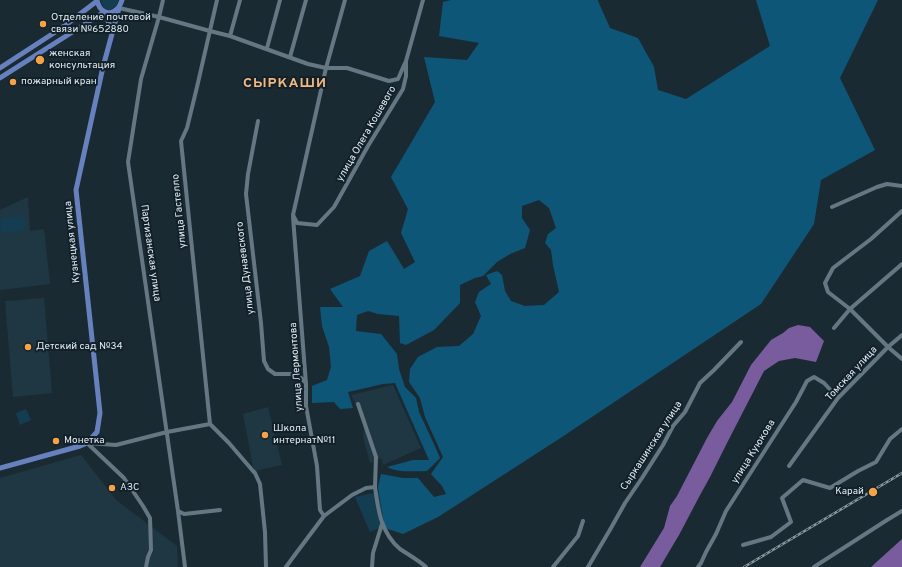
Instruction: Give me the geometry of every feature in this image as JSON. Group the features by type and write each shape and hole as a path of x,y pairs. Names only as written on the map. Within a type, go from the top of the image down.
{"main road":[{"path":"0,68 63,27 97,0 98,5 104,12 112,30"},
{"name":"Кузнецкая улица","path":"87,443 98,432 100,413 76,190 102,67 122,0"},
{"path":"0,78 104,12 109,13 119,8"},
{"path":"0,468 87,443"}],"street":[{"name":"Партизанская улица","path":"163,0 141,79 128,162 185,567"},
{"name":"улица Гастелло","path":"210,424 181,141 187,128 198,87 217,0"},
{"path":"230,36 240,0"},
{"path":"267,48 280,0"},
{"path":"290,57 306,0"},
{"name":"улица Лермонтова","path":"324,516 320,510 317,466 306,406 306,384 293,215 326,68 345,0"},
{"name":"улица Олега Кошевого","path":"293,215 297,223 317,225 334,207 368,146 403,89 406,76 406,61 423,0"},
{"path":"119,8 230,36 267,48 308,64 326,68 347,68 389,81 398,79 406,61"},
{"name":"улица Дунаевского","path":"258,121 248,174 246,194 264,361 268,369 275,374 292,374 300,377 306,384"},
{"path":"832,207 887,184 902,186"},
{"path":"902,211 871,239 833,268 825,283 828,292 850,309 902,359"},
{"path":"834,328 850,309 902,264"},
{"name":"Томская улица","path":"789,466 838,398 888,347 902,335"},
{"name":"Сыркашинская улица","path":"588,567 625,503 663,445 673,426 685,412 700,383 741,342"},
{"name":"улица Куюкова","path":"698,567 716,534 726,511 808,381 814,377 824,383 838,398"},
{"path":"358,404 376,457 375,487 382,523 386,534 394,544 426,567"},
{"path":"87,443 116,445 167,432 210,424 256,473 260,484 265,532 266,565"},
{"path":"743,545 770,537 791,522 782,498 803,480 830,488 876,462 890,440 902,429"},
{"path":"87,443 124,478 150,518 151,550 146,567"},
{"path":"286,567 324,516 352,495 366,488 375,487"},
{"path":"178,511 184,514 220,510"},
{"path":"814,567 902,511"},
{"path":"553,567 578,536 583,521"},
{"path":"372,567 373,553 382,523"}],"shaded area":[{"path":"101,0 119,0 116,6 110,10 103,6"},
{"path":"451,0 598,0 610,28 638,38 654,67 658,90 686,99 770,46 756,0 878,0 840,78 875,150 821,180 814,224 761,304 559,439 438,517 403,534 385,528 378,487 381,474 403,478 418,478 434,497 446,494 442,486 431,474 443,457 425,417 420,398 409,382 410,369 418,357 437,347 459,346 473,334 481,316 475,302 479,292 491,284 486,275 497,271 502,275 505,291 511,301 525,306 544,305 559,292 551,250 545,243 548,234 556,228 549,208 539,200 522,206 522,218 530,230 525,248 510,254 497,262 483,276 460,285 460,303 434,330 406,345 400,343 399,316 378,314 368,311 357,315 356,331 381,334 397,354 399,369 405,387 416,398 419,412 440,458 427,471 402,471 387,467 413,460 429,460 395,383 383,384 348,392 353,408 340,409 334,402 312,403 312,386 327,380 331,367 329,347 322,326 320,307 343,307 330,289 360,276 369,251 387,241 404,269 415,262 401,233 408,209 391,177 435,102 424,57 467,60 479,43 439,36 443,2"},
{"path":"28,197 30,231 44,229 50,284 0,290 0,210"},
{"path":"21,216 26,223 24,230 4,233 0,230 1,219"},
{"name":"Детский сад №34","path":"44,298 52,393 13,397 5,301"},
{"path":"798,325 810,327 824,341 816,362 795,358 779,361 764,371 710,477 660,567 640,567 664,528 670,506 677,496 707,438 717,421 732,402 751,365 771,340 789,328"},
{"path":"393,385 421,448 383,465 382,458 370,463 363,437 365,424 351,395"},
{"path":"268,407 282,465 254,471 243,414"},
{"path":"26,409 31,420 20,425 16,413"},
{"path":"81,455 116,500 177,546 178,567 0,567 0,478"},
{"path":"392,489 399,519 370,532 355,497"},
{"path":"902,539 902,567 871,567"}],"railway":[{"path":"744,567 902,473"}],"place":[{"name":"Отделение почтовой связи №652880","path":"43,24"},
{"name":"женская консультация","path":"40,60"},
{"name":"пожарный кран","path":"13,82"},
{"name":"Детский сад №34","path":"28,347"},
{"name":"Школа интернат№11","path":"265,435"},
{"name":"Монетка","path":"56,441"},
{"name":"АЗС","path":"112,488"},
{"name":"Карай","path":"873,492"}],"district":[{"name":"СЫРКАШИ","path":"285,84"}]}
